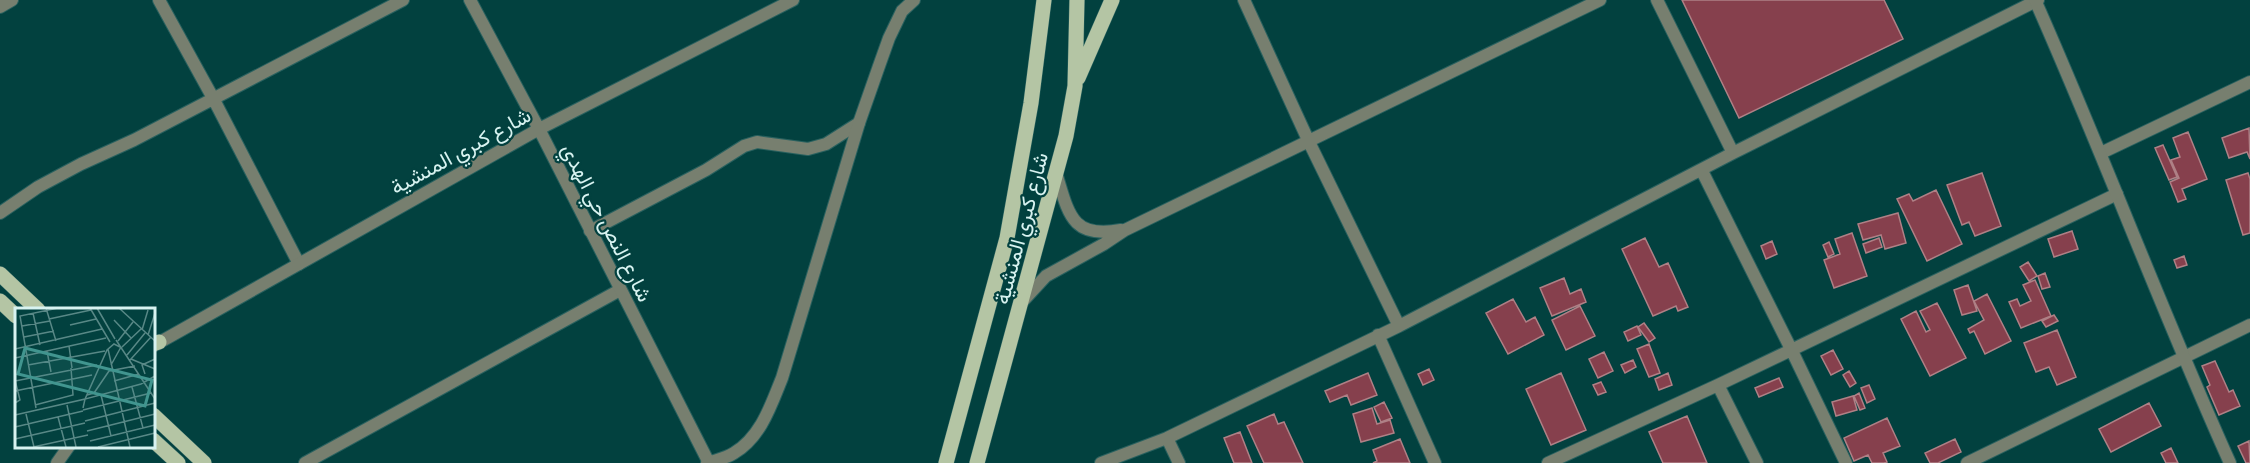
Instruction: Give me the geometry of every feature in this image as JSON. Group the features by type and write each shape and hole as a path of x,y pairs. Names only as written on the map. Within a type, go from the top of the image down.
{"main road":[{"name":"شارع كبري المنشية","path":"946,463 1008,238 1032,92 1044,0"},
{"name":"شارع كبري المنشية","path":"976,463 1057,176 1066,136 1075,86 1077,0"},
{"path":"1075,86 1112,0"},
{"path":"0,274 36,308"},
{"path":"0,301 15,315"},
{"path":"154,416 204,463"},
{"path":"154,441 178,463"}],"street":[{"path":"0,7 12,0"},
{"path":"159,0 299,264"},
{"path":"0,213 38,187 81,164 134,141 403,0"},
{"name":"شارع النص حي الهدي","path":"470,0 539,129 708,463"},
{"path":"708,463 735,453 753,436 767,416 782,378 859,123 889,38 902,11 914,0"},
{"path":"1244,0 1309,142 1399,326"},
{"path":"1022,302 1046,276 1125,230 1600,0"},
{"path":"1657,0 1733,153"},
{"path":"1101,463 1167,438 1399,326 1733,153 2036,0 2101,153 2183,357 2230,463"},
{"name":"شارع كبري المنشية","path":"155,344 539,129 790,1"},
{"path":"2101,153 2250,82"},
{"path":"590,231 706,170 744,146 758,142 808,149 826,144 859,123"},
{"path":"1702,171 1846,463"},
{"path":"1057,176 1070,214 1083,229 1094,233 1125,230"},
{"path":"1548,463 2117,194"},
{"path":"305,463 620,290"},
{"path":"1967,463 2250,325"},
{"path":"1378,335 1435,463"},
{"path":"1718,384 1757,463"},
{"path":"1167,438 1179,463"},
{"path":"57,463 68,448"}],"building":[{"path":"1682,0 1884,0 1903,39 1739,118"},
{"path":"2249,128 2250,159 2247,152 2229,158 2222,138"},
{"path":"2188,132 2207,179 2182,189 2186,199 2178,202 2170,182 2179,178 2171,160 2180,157 2173,138"},
{"path":"2163,145 2177,177 2169,180 2155,148"},
{"path":"1982,173 2001,226 1975,236 1969,222 1962,225 1947,185"},
{"path":"2248,173 2250,233 2243,235 2226,180"},
{"path":"1936,190 1962,244 1927,261 1897,199 1909,194 1913,201"},
{"path":"1898,213 1906,243 1885,249 1881,235 1863,240 1858,224"},
{"path":"2072,231 2078,249 2054,257 2048,239"},
{"path":"1852,233 1867,276 1834,288 1824,260 1840,254 1835,239"},
{"path":"1645,238 1659,267 1668,263 1688,307 1678,311 1676,306 1653,316 1622,249"},
{"path":"1879,238 1882,247 1866,253 1863,244"},
{"path":"1772,241 1777,254 1766,259 1761,246"},
{"path":"1829,242 1834,254 1828,257 1823,245"},
{"path":"2184,256 2187,265 2177,268 2174,260"},
{"path":"2028,262 2037,276 2029,281 2020,267"},
{"path":"2045,273 2050,287 2042,289 2038,276"},
{"path":"1564,278 1570,294 1581,289 1586,302 1552,316 1540,288"},
{"path":"2035,280 2051,316 2021,328 2009,302 2017,299 2020,306 2031,301 2023,285"},
{"path":"1968,285 1977,311 1962,315 1954,290"},
{"path":"1987,294 2011,341 1985,354 1974,331 1970,333 1968,329 1984,320 1974,301"},
{"path":"1513,299 1526,322 1535,317 1544,335 1508,354 1486,313"},
{"path":"1937,303 1966,358 1930,376 1901,319 1916,311 1926,332 1930,330 1920,311"},
{"path":"1580,306 1595,336 1566,350 1552,320"},
{"path":"2054,315 2058,321 2046,327 2042,321"},
{"path":"1644,323 1655,338 1649,342 1638,327"},
{"path":"1637,326 1641,335 1628,341 1624,332"},
{"path":"2057,330 2076,377 2057,385 2049,367 2036,372 2024,343"},
{"path":"1649,344 1660,373 1649,377 1637,349"},
{"path":"1833,350 1843,369 1831,375 1821,356"},
{"path":"1604,352 1613,371 1598,378 1589,359"},
{"path":"1633,360 1636,367 1625,373 1621,365"},
{"path":"2215,361 2229,392 2233,390 2240,406 2219,415 2207,387 2210,385 2202,366"},
{"path":"1429,369 1434,380 1423,385 1418,374"},
{"path":"1849,371 1856,383 1850,387 1843,375"},
{"path":"1368,373 1377,395 1351,405 1347,395 1330,402 1325,391"},
{"path":"1561,373 1586,430 1551,445 1526,389"},
{"path":"1668,373 1672,385 1659,390 1655,379"},
{"path":"1779,378 1783,387 1759,397 1755,388"},
{"path":"1601,382 1606,392 1598,395 1593,385"},
{"path":"1869,385 1875,399 1867,403 1861,388"},
{"path":"1859,393 1865,408 1860,410 1854,396"},
{"path":"1853,396 1857,410 1836,416 1832,402"},
{"path":"1384,402 1392,418 1381,422 1374,407"},
{"path":"2149,403 2161,426 2111,452 2099,429"},
{"path":"1372,408 1377,424 1390,420 1394,433 1361,442 1353,414"},
{"path":"1274,414 1278,424 1284,422 1303,463 1264,463 1247,426"},
{"path":"1687,416 1707,463 1663,463 1649,432"},
{"path":"1887,418 1900,446 1883,453 1887,462 1884,463 1872,463 1868,455 1854,461 1844,438"},
{"path":"1240,432 1252,463 1234,463 1224,438"},
{"path":"1400,439 1410,463 1373,463 1377,461 1373,450"},
{"path":"1955,439 1961,452 1938,463 1930,463 1925,453"},
{"path":"2249,441 2250,463 2246,463 2238,446"},
{"path":"2171,448 2178,463 2166,463 2161,453"}]}
